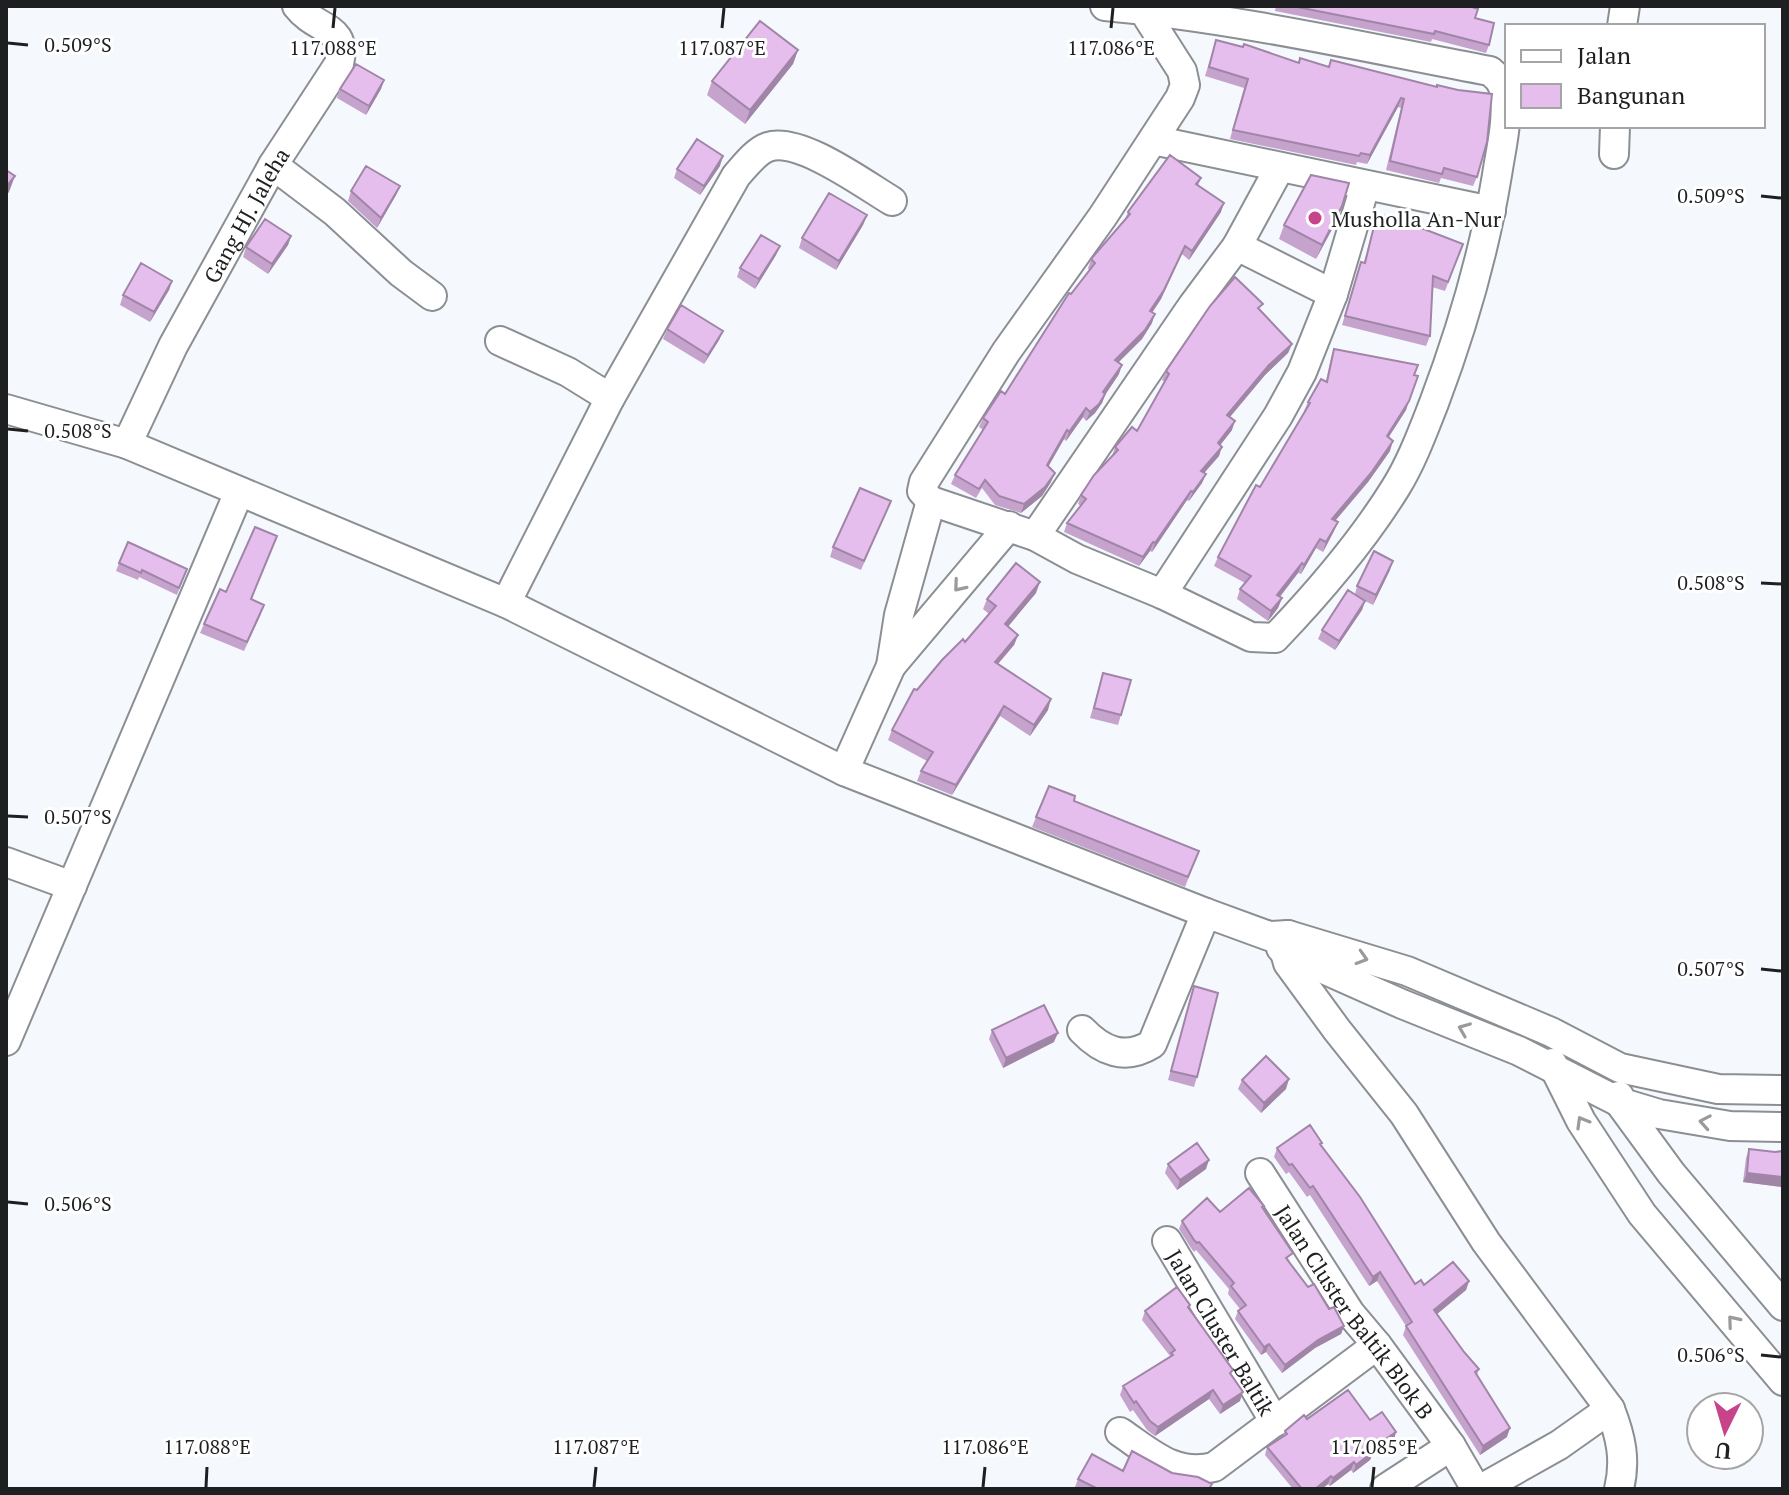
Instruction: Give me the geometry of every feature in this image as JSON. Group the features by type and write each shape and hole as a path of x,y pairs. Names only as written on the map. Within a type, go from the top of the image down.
{"street":[{"name":"Gang HJ. Jaleha","path":"127,444 173,346 273,165 339,64 342,47 339,38 297,6"},
{"path":"1105,6 1143,10 1309,37 1490,71 1501,81 1504,92 1505,118 1491,211 1464,321 1419,441 1398,485 1323,588 1275,638 1251,637 1022,531 931,501 922,491 924,482 1006,352 1103,216 1180,98 1185,85 1182,71 1143,10"},
{"path":"1153,140 1491,211"},
{"path":"506,603 610,398 736,176 765,147 778,145 797,149 826,162 892,201"},
{"path":"273,165 335,212 401,273 432,296"},
{"path":"891,666 1022,531 1237,246 1280,167"},
{"path":"1162,594 1278,416 1302,372 1333,294 1365,186"},
{"path":"1237,246 1333,294"},
{"path":"500,341 568,372 610,398"},
{"path":"6,409 127,444 506,603 844,771 1281,941 1552,1067 1619,1102 1659,1114 1730,1126 1783,1127"},
{"path":"6,1041 239,492"},
{"path":"844,771 891,666 899,615 931,501"},
{"path":"6,862 72,886"},
{"path":"1082,1030 1104,1050 1114,1052 1140,1052 1152,1044 1206,913"},
{"path":"1281,941 1407,971 1551,1032 1620,1068 1718,1089 1783,1090"},
{"path":"1281,941 1288,963 1404,1114 1486,1242 1610,1409 1623,1454 1619,1489"},
{"path":"1551,1032 1552,1067 1601,1155 1642,1214 1783,1381"},
{"path":"1620,1068 1619,1102 1671,1173 1783,1306"},
{"name":"Jalan Cluster Baltik Blok B","path":"1260,1173 1350,1313 1451,1446 1478,1489"},
{"name":"Jalan Cluster Baltik","path":"1167,1241 1275,1422"},
{"name":"Jalan Cluster Baltik","path":"1120,1432 1166,1463 1187,1470 1214,1467 1377,1345"},
{"path":"1478,1489 1527,1465 1610,1409"},
{"path":"1403,1484 1451,1446"}],"building":[{"path":"1292,6 1469,6 1478,9 1475,18 1494,23 1489,45 1435,31 1434,34"},
{"path":"760,21 798,50 750,110 712,81"},
{"path":"1216,40 1243,47 1244,44 1299,63 1300,58 1329,67 1331,60 1437,87 1492,94 1487,142 1477,177 1444,168 1442,174 1390,161 1404,99 1401,98 1370,155 1361,153 1359,156 1233,130 1248,79 1209,67"},
{"path":"356,64 384,80 369,106 340,89"},
{"path":"697,139 723,156 704,186 677,169"},
{"path":"1170,155 1201,178 1196,184 1224,203 1192,251 1185,246 1150,311 1155,314 1145,330 1115,360 1122,365 1103,392 1105,394 1099,404 1090,412 1086,408 1069,432 1067,430 1047,465 1055,473 1045,487 1024,504 999,496 985,480 979,489 955,475 988,422 983,418 1001,391 1005,394 1069,293 1095,263 1091,259 1130,214 1128,212"},
{"path":"366,166 400,186 381,218 351,191"},
{"path":"6,170 15,176 6,187"},
{"path":"1311,175 1349,183 1342,206 1322,245 1284,225"},
{"path":"829,193 867,215 839,261 802,238"},
{"path":"1377,214 1416,223 1416,226 1463,244 1448,282 1433,276 1430,336 1345,316 1361,262 1365,263"},
{"path":"265,219 291,236 272,264 246,247"},
{"path":"761,235 780,246 759,279 740,268"},
{"path":"141,263 172,281 154,312 123,295"},
{"path":"1235,277 1263,304 1258,308 1292,344 1269,365 1227,415 1235,421 1218,443 1222,447 1201,471 1206,474 1143,557 1067,523 1086,499 1081,495 1094,475 1118,450 1115,447 1132,427 1137,431 1169,374 1166,371 1210,306"},
{"path":"681,305 723,331 708,355 667,329"},
{"path":"1334,349 1418,365 1414,375 1418,376 1409,401 1387,436 1393,441 1332,519 1338,522 1326,542 1320,539 1304,565 1302,563 1277,595 1282,598 1271,611 1240,589 1251,576 1218,557 1256,485 1260,487 1321,379 1327,382"},
{"path":"860,488 891,501 864,561 833,547"},
{"path":"255,527 277,536 251,599 264,605 247,642 204,624 220,589 226,592"},
{"path":"128,542 187,569 179,588 119,563"},
{"path":"1374,551 1393,561 1376,595 1357,586"},
{"path":"1016,563 1040,582 1005,624 1018,635 995,662 1051,699 1034,725 1004,706 956,785 921,771 933,752 892,730 914,689 917,690 963,639 965,642 996,606 987,599"},
{"path":"1348,590 1365,601 1339,641 1322,630"},
{"path":"1103,673 1131,680 1121,715 1094,708"},
{"path":"1049,786 1075,796 1074,801 1199,851 1188,877 1036,817"},
{"path":"1194,986 1218,993 1197,1077 1171,1071"},
{"path":"1044,1005 1058,1033 1006,1058 992,1030"},
{"path":"1266,1056 1289,1079 1264,1103 1242,1080"},
{"path":"1310,1125 1415,1284 1421,1280 1424,1285 1453,1262 1469,1281 1434,1310 1479,1369 1475,1372 1510,1428 1483,1446 1406,1326 1412,1322 1380,1272 1373,1277 1313,1186 1310,1188 1277,1148"},
{"path":"1197,1143 1209,1160 1180,1180 1168,1164"},
{"path":"1749,1149 1783,1151 1783,1177 1747,1173"},
{"path":"1249,1188 1293,1253 1286,1258 1308,1287 1314,1284 1329,1309 1334,1307 1344,1326 1318,1340 1285,1365 1269,1344 1264,1347 1238,1311 1246,1305 1231,1286 1234,1283 1194,1240 1182,1221 1207,1198 1220,1212"},
{"path":"1177,1287 1233,1370 1230,1373 1243,1392 1223,1405 1213,1390 1158,1427 1136,1401 1134,1403 1123,1386 1173,1355 1171,1353 1175,1350 1145,1311"},
{"path":"1348,1390 1370,1420 1382,1412 1396,1432 1371,1449 1373,1452 1356,1465 1354,1462 1315,1489 1302,1489 1267,1447 1287,1434 1285,1431 1304,1415 1307,1419"},
{"path":"1132,1451 1172,1473 1198,1477 1212,1484 1209,1489 1098,1489 1078,1479 1092,1454 1123,1471"}],"place":[{"name":"Musholla An-Nur","path":"1315,218"}]}
